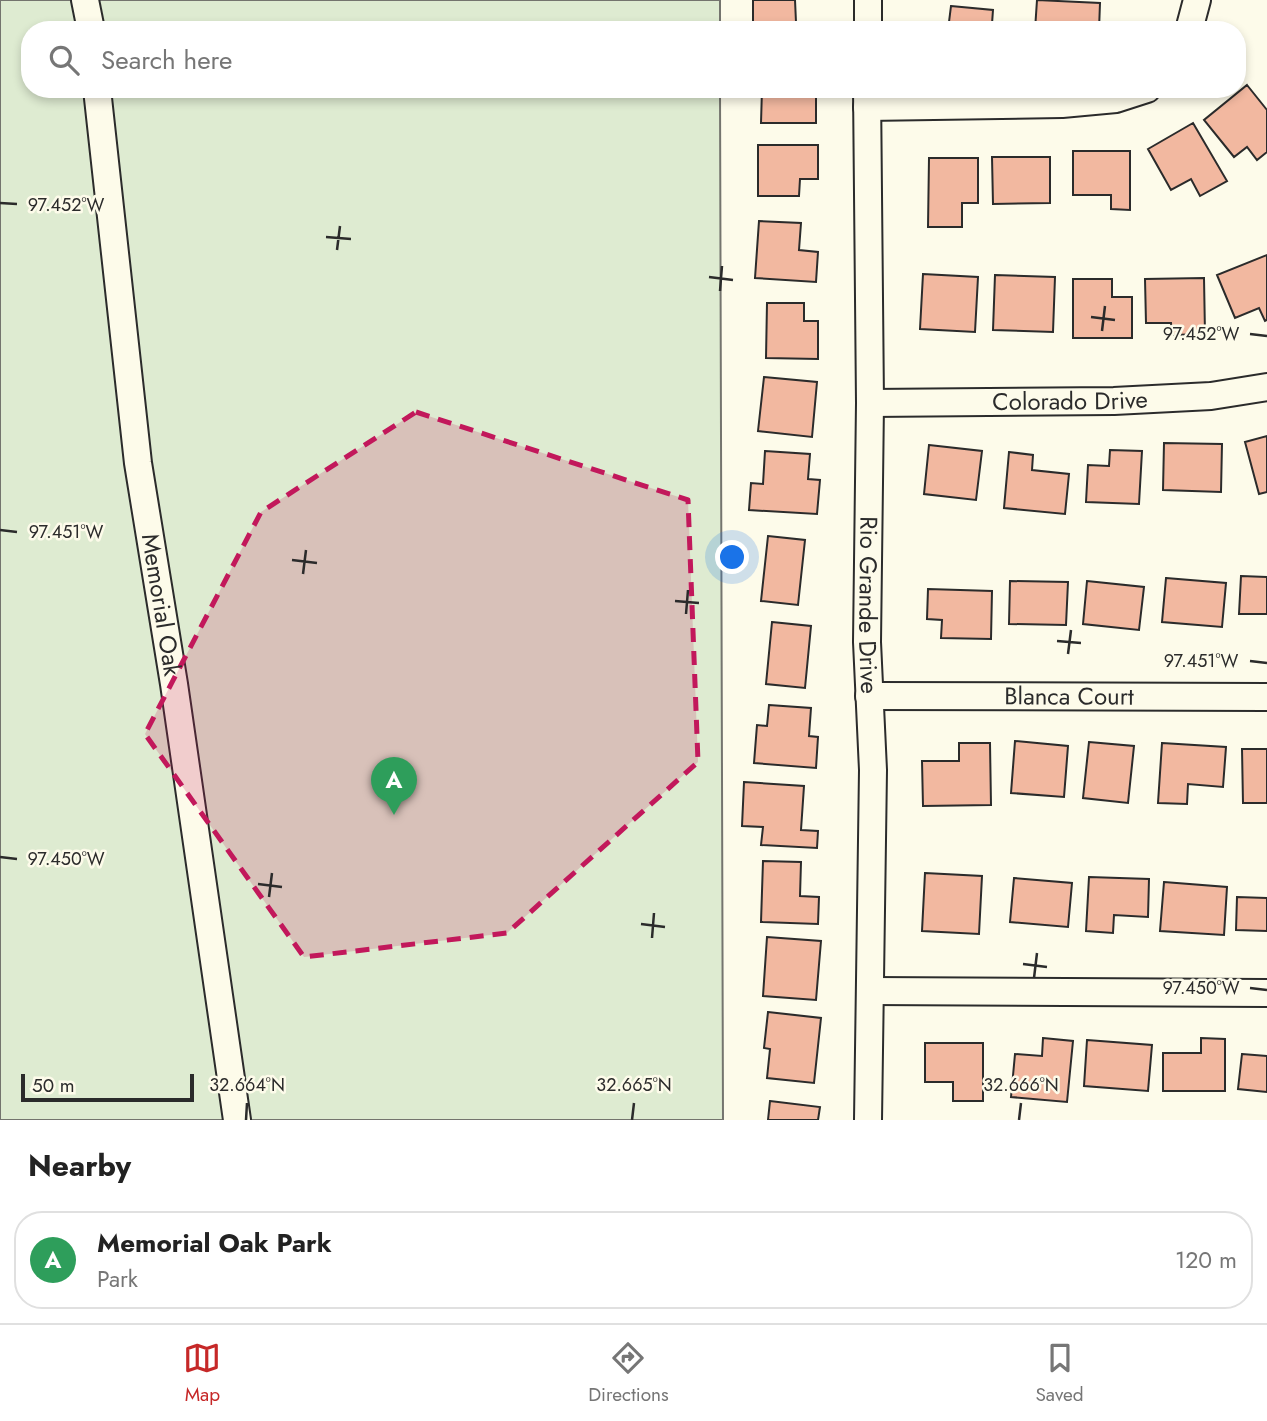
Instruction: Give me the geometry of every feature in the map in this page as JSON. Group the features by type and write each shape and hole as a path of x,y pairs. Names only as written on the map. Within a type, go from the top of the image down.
{"street":[{"path":"85,0 88,21"},
{"path":"868,0 868,21"},
{"path":"1191,21 1197,0"},
{"name":"Memorial Oak","path":"98,98 138,463 174,684 237,1120"},
{"path":"867,98 1062,104 1119,98"},
{"name":"Rio Grande Drive","path":"867,98 870,403 867,642 873,770 868,1120"},
{"name":"Colorado Drive","path":"870,403 1114,401 1211,396 1267,387"},
{"name":"Blanca Court","path":"869,696 1267,697"},
{"path":"871,991 1267,993"}],"highlighted area":[{"path":"416,412 688,500 698,762 507,933 304,957 145,734 261,512"}],"green space":[{"path":"0,0 720,0 720,21 21,21 21,98 720,98 723,1120 0,1120"}],"building":[{"path":"753,0 795,0 796,21 753,21"},
{"path":"1037,0 1100,3 1099,21 1036,21"},
{"path":"951,6 993,10 992,21 949,21"},
{"path":"1246,86 1267,110 1267,152 1257,160 1247,147 1234,157 1204,120 1231,98 1246,98"},
{"path":"762,98 816,98 816,123 761,123"},
{"path":"1193,123 1227,181 1200,196 1191,179 1171,190 1148,149"},
{"path":"758,145 818,145 818,179 800,179 799,196 758,196"},
{"path":"1073,151 1130,151 1130,210 1111,209 1111,195 1073,195"},
{"path":"992,157 1050,157 1050,203 993,204"},
{"path":"929,158 978,158 978,203 962,203 962,227 928,227"},
{"path":"759,221 801,223 799,250 818,252 816,282 755,278"},
{"path":"1267,255 1267,320 1265,321 1259,308 1235,318 1217,275"},
{"path":"923,274 978,277 975,332 920,329"},
{"path":"995,275 1055,277 1053,332 993,330"},
{"path":"1204,278 1205,334 1172,335 1171,323 1146,323 1145,279"},
{"path":"1073,279 1112,279 1112,297 1132,297 1132,338 1073,338"},
{"path":"767,303 804,303 804,321 818,321 818,359 766,358"},
{"path":"764,377 817,382 812,437 758,431"},
{"path":"1267,436 1267,492 1259,494 1245,442"},
{"path":"1164,443 1222,444 1221,492 1163,490"},
{"path":"929,445 982,451 976,500 924,494"},
{"path":"1110,450 1142,451 1139,504 1086,502 1088,465 1109,466"},
{"path":"765,451 810,454 808,479 820,480 817,514 749,510 751,483 763,484"},
{"path":"1009,452 1033,455 1032,470 1069,474 1065,514 1004,508"},
{"path":"768,536 805,540 798,605 761,601"},
{"path":"1241,576 1267,577 1267,614 1239,614"},
{"path":"1166,578 1226,583 1222,627 1162,622"},
{"path":"1010,581 1068,582 1066,625 1009,624"},
{"path":"1087,581 1144,587 1139,630 1083,624"},
{"path":"928,589 992,591 991,639 941,638 942,620 927,619"},
{"path":"772,622 811,626 805,688 766,684"},
{"path":"769,705 811,708 809,736 818,737 816,768 754,763 757,725 767,726"},
{"path":"1015,741 1068,746 1064,797 1011,793"},
{"path":"1089,742 1134,746 1128,803 1083,798"},
{"path":"959,743 990,743 991,805 923,806 922,761 959,761"},
{"path":"1162,743 1226,747 1223,787 1188,784 1187,804 1158,803"},
{"path":"1242,749 1267,749 1267,803 1243,803"},
{"path":"744,782 804,786 801,830 818,831 817,848 761,845 763,827 742,826"},
{"path":"763,861 801,862 800,896 819,897 818,924 761,922"},
{"path":"925,873 982,876 979,934 922,931"},
{"path":"1089,877 1149,879 1148,917 1114,915 1113,933 1086,931"},
{"path":"1014,878 1072,883 1068,927 1010,922"},
{"path":"1164,882 1227,887 1224,935 1160,931"},
{"path":"1237,897 1267,898 1267,931 1236,930"},
{"path":"767,937 821,941 816,1000 763,996"},
{"path":"768,1012 821,1018 814,1083 767,1078 770,1049 764,1048"},
{"path":"1043,1038 1073,1041 1067,1102 1011,1097 1015,1054 1042,1056"},
{"path":"1201,1038 1225,1039 1225,1091 1163,1091 1163,1053 1201,1053"},
{"path":"1087,1040 1152,1045 1148,1091 1084,1086"},
{"path":"925,1043 983,1043 983,1101 953,1101 953,1082 925,1082"},
{"path":"1242,1054 1267,1056 1267,1092 1238,1089"},
{"path":"770,1101 820,1107 818,1120 768,1120"}],"place":[{"name":"Memorial Oak Park","path":"394,815"}]}
